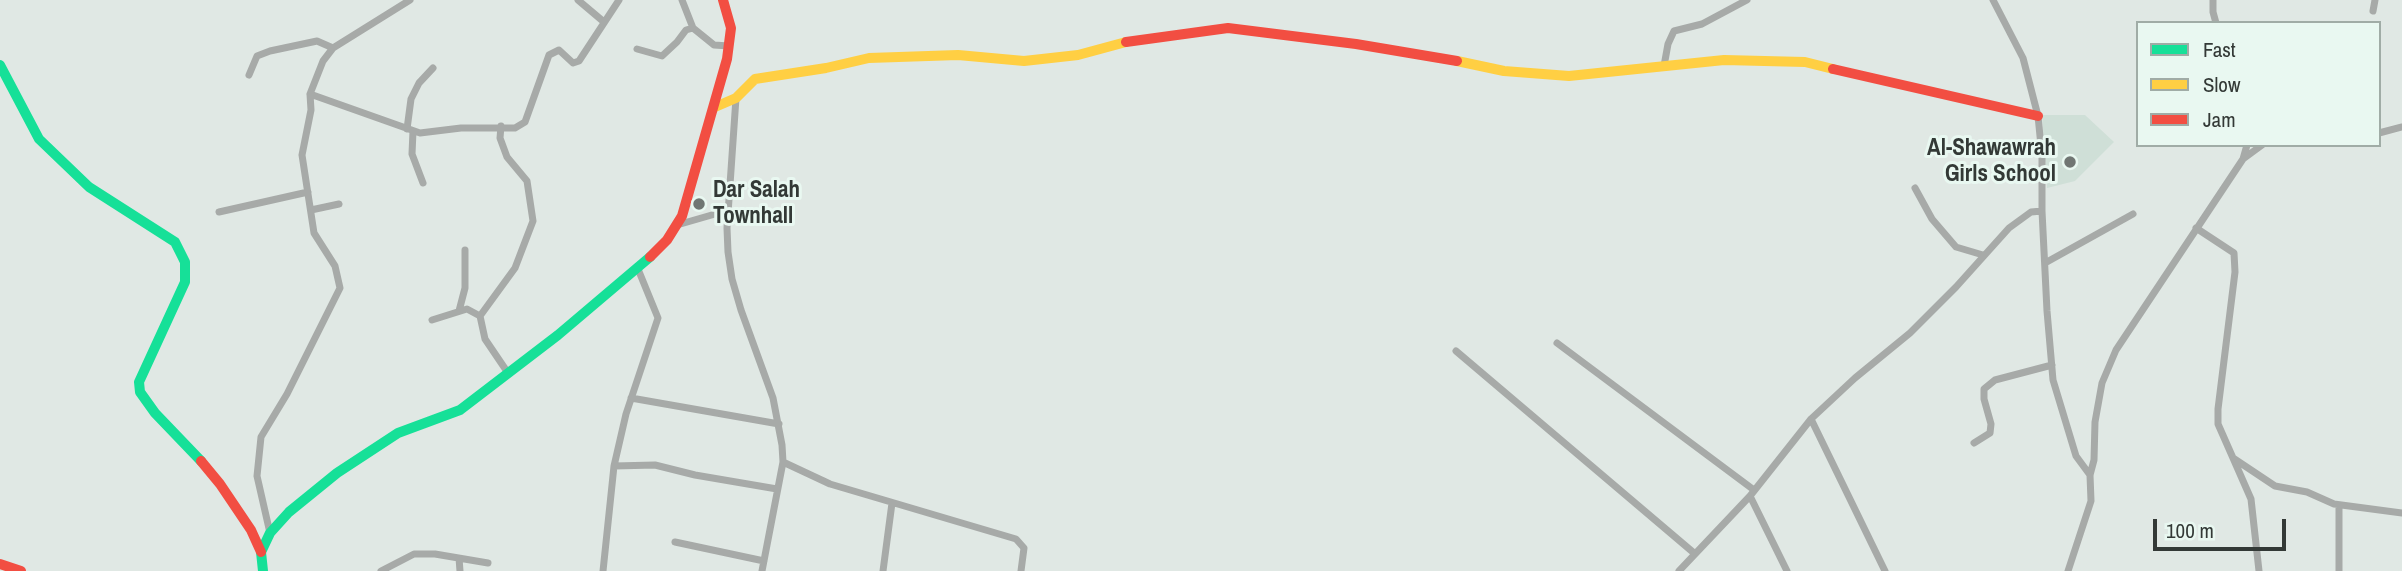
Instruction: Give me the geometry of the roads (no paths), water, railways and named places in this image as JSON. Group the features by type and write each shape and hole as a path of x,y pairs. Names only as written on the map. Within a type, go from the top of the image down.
{"street":[{"path":"270,533 257,476 261,437 287,394 340,288 335,266 314,233 302,155 311,110 310,94 323,61 333,48 410,0"},
{"path":"578,0 604,22"},
{"path":"310,94 420,133 461,128 515,128 525,122 549,55 559,50 573,63 579,61 619,0"},
{"path":"682,0 692,28 714,45 729,46"},
{"path":"261,552 270,533 289,512 363,455 398,433 460,410 638,269 667,240 682,216 715,107 731,28 723,0"},
{"path":"1664,66 1668,44 1674,31 1702,24 1748,0"},
{"path":"1993,0 2024,58 2038,116 2053,380 2077,456 2090,475"},
{"path":"2213,0 2215,21"},
{"path":"2373,11 2375,0"},
{"path":"715,107 736,98 755,79 870,58 957,55 1024,61 1078,55 1139,39 1228,27 1356,44 1463,62 1504,72 1569,76 1724,60 1805,62 2038,116"},
{"path":"637,49 662,56 686,30 692,28"},
{"path":"249,75 257,55 317,41 333,48"},
{"path":"0,65 39,139 89,187 175,242 185,262 185,282 139,382 140,392 220,484 251,530 261,552 263,571"},
{"path":"423,183 412,154 411,99 419,83 433,68"},
{"path":"736,98 728,253 732,279 766,376 779,424 783,462 762,571"},
{"path":"501,126 500,138 507,157 527,181 533,221 515,268 480,316 485,340 508,373"},
{"path":"2381,132 2402,127"},
{"path":"2068,571 2091,501 2090,475 2102,383 2116,350 2243,159 2246,147"},
{"path":"2243,159 2259,147"},
{"path":"1915,188 1932,219 1956,247 1983,255"},
{"path":"219,212 308,192"},
{"path":"311,210 340,204"},
{"path":"677,225 729,211"},
{"path":"1679,571 1752,493 1811,419 1910,333 2020,220 2031,212 2042,211"},
{"path":"2045,263 2133,214"},
{"path":"2196,228 2234,253 2235,272 2218,424 2251,499 2259,571"},
{"path":"459,312 466,288 465,250"},
{"path":"603,571 614,466 631,398 658,317 638,269"},
{"path":"432,320 467,309 480,316"},
{"path":"1557,342 1752,493 1787,571"},
{"path":"1456,351 1694,553"},
{"path":"1974,443 1990,433 1991,424 1984,389 2004,376 2052,365"},
{"path":"631,398 779,424"},
{"path":"1811,419 1885,571"},
{"path":"2233,458 2275,486 2306,492 2339,505 2402,513"},
{"path":"783,462 830,484 1016,540 1024,548 1021,571"},
{"path":"614,466 654,465 777,489"},
{"path":"883,571 892,503"},
{"path":"2339,505 2339,571"},
{"path":"676,542 764,561"},
{"path":"381,571 414,554 435,554 488,563"},
{"path":"459,558 460,571"},
{"path":"0,564 21,571"}],"place":[{"name":"Al-Shawawrah Girls School","path":"2070,162"},
{"name":"Dar Salah Townhall","path":"699,204"}]}
